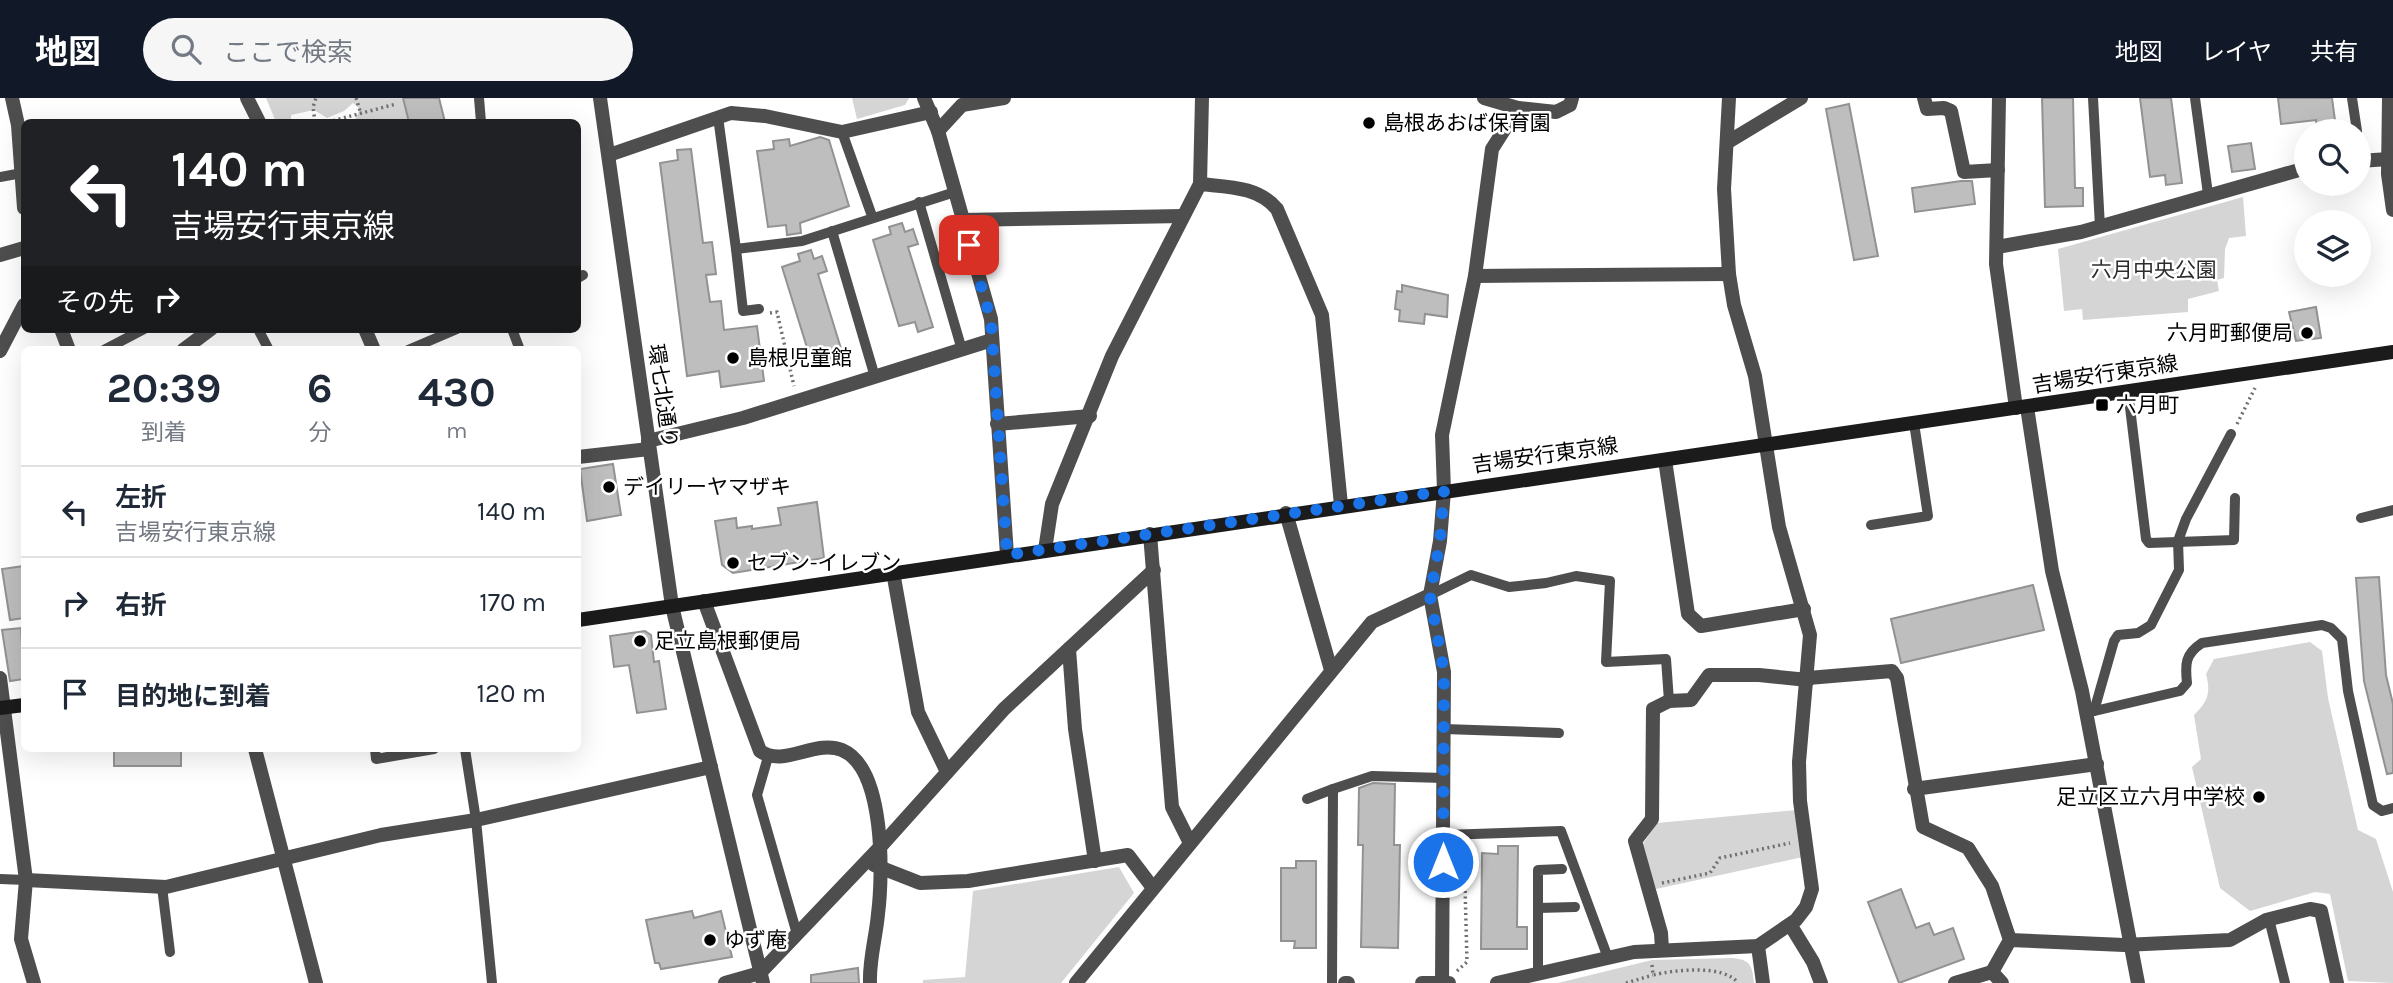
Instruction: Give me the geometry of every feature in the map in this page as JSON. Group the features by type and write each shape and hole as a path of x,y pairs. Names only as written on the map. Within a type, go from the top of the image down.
{"main road":[{"name":"吉場安行東京線","path":"581,620 1286,513 1764,446 2393,352"},
{"path":"2,708 21,705"}],"street":[{"path":"12,98 18,125 21,161"},
{"path":"247,98 258,119"},
{"name":"環七北通り","path":"600,98 673,606 762,978"},
{"path":"938,131 962,105 1004,98"},
{"path":"1045,550 1052,504 1090,416 1112,356 1200,184 1202,98"},
{"path":"1484,98 1518,108 1556,112 1570,105 1572,98"},
{"path":"1497,983 1662,948 1758,946 1791,926 1806,907 1812,889 1800,801 1799,762 1810,635 1779,527 1755,376 1734,305 1729,274 1724,189 1729,98"},
{"path":"1727,142 1801,98"},
{"path":"1924,98 1927,109 1944,108 1951,111 1964,172 1998,170"},
{"path":"1999,98 1997,247 2022,407 2052,571 2090,712 2097,764 2138,983"},
{"path":"2389,98 2389,159 2393,210"},
{"path":"608,155 731,113 765,116 842,132 928,105 938,131 991,320 1007,555"},
{"path":"1442,983 1444,672 1430,596 1440,541 1444,491 1442,435 1475,276 1492,149 1518,108"},
{"path":"2371,158 2389,159"},
{"path":"1997,247 2100,227 2294,171"},
{"path":"1200,184 1247,190 1271,201 1277,209 1322,315 1341,505"},
{"path":"962,220 1183,216"},
{"path":"0,255 21,249"},
{"path":"1475,276 1729,274"},
{"path":"0,351 21,311"},
{"path":"188,346 206,333"},
{"path":"581,456 649,445 797,402 992,340"},
{"path":"997,424 1090,416"},
{"path":"1665,460 1688,614 1696,623 1701,626 1804,609"},
{"path":"1286,513 1331,670"},
{"path":"1150,534 1171,807 1190,843"},
{"path":"725,983 762,978 797,934 872,864 881,846 1004,709 1153,570"},
{"path":"893,572 918,712 947,772"},
{"path":"1076,983 1372,622 1430,596"},
{"path":"704,601 760,751 768,757 826,746 844,751 867,773 881,846"},
{"path":"1069,649 1075,729 1095,861"},
{"path":"1662,948 1661,933 1635,841 1651,819 1653,709 1670,701 1691,700 1709,675 1808,679 1892,671 1901,691 1914,789 1923,827 1968,848 1992,886 2010,940 1992,972 1962,982"},
{"path":"0,678 26,880 21,939 34,983"},
{"path":"256,752 314,982"},
{"path":"1914,789 2097,764"},
{"path":"26,880 162,887 283,856 381,835 476,820 710,767"},
{"path":"872,864 920,883 968,881 1128,855 1153,888"},
{"path":"870,983 879,912 872,864"},
{"path":"2010,940 2131,945 2230,940 2269,919 2310,909 2320,911 2337,983"},
{"path":"1791,926 1813,962 1821,983"},
{"path":"1758,946 1763,983"},
{"path":"1992,972 2002,983"},
{"path":"1422,983 1442,983 1452,978"}],"lane":[{"path":"478,98 481,119"},
{"path":"2093,98 2100,227"},
{"path":"2195,98 2208,194"},
{"path":"2352,98 2355,119"},
{"path":"718,117 743,311 759,309"},
{"path":"842,132 872,216"},
{"path":"0,177 21,173"},
{"path":"736,249 802,241 872,216 955,192"},
{"path":"919,202 962,350"},
{"path":"832,231 875,377"},
{"path":"112,346 136,333"},
{"path":"417,346 448,333"},
{"path":"2128,391 2146,538 2149,542 2234,540 2235,498"},
{"path":"1871,525 1928,516 1914,423"},
{"path":"2090,712 2118,635 2138,633 2151,625 2179,570 2178,541 2186,519 2231,434"},
{"path":"2361,518 2393,510"},
{"path":"1430,596 1471,575 1509,587 1576,576 1610,580 1606,662 1666,659 1670,701"},
{"path":"2090,712 2180,691 2188,683 2185,663 2191,650 2202,643 2322,625 2331,628 2342,639 2348,691 2373,805 2382,811 2393,807"},
{"path":"1444,729 1559,733"},
{"path":"375,752 376,759 417,752"},
{"path":"465,752 476,820 492,983"},
{"path":"768,757 757,796 797,934"},
{"path":"1307,799 1372,776 1444,778"},
{"path":"1332,983 1334,789"},
{"path":"1443,835 1561,831 1608,958"},
{"path":"1538,975 1538,870 1562,869"},
{"path":"0,879 26,880"},
{"path":"162,887 170,952"},
{"path":"1538,908 1575,907"},
{"path":"2269,919 2285,983"}],"path":[{"path":"315,119 313,107 316,98"},
{"path":"356,98 360,114"},
{"path":"340,119 396,104"},
{"path":"759,309 767,313 777,312 797,402"},
{"path":"2231,434 2255,388"},
{"path":"1648,886 1710,873 1720,858 1806,839"},
{"path":"1452,978 1467,962 1467,849 1460,844"},
{"path":"1651,960 1653,975"},
{"path":"1626,983 1686,969 1728,975 1738,983"}],"green space":[{"path":"266,98 402,98 411,113 410,119 355,119 360,109 353,103 344,111 327,118 314,110 291,115 291,119 275,119"},
{"path":"852,98 909,98 905,105 857,119"},
{"name":"六月中央公園","path":"2243,197 2246,236 2229,238 2225,249 2224,278 2217,280 2219,291 2188,299 2188,312 2083,320 2082,309 2064,311 2058,249"},
{"name":"足立区立六月中学校","path":"2310,642 2322,651 2328,698 2358,830 2376,839 2393,892 2393,983 2348,981 2330,894 2315,892 2250,911 2220,888 2192,767 2201,759 2194,715 2207,696 2206,674 2214,659"},
{"path":"1797,810 1803,857 1656,889 1642,845 1657,823"},
{"path":"1119,867 1134,893 1061,983 923,983 923,980 965,977 973,891"},
{"path":"1652,960 1744,960 1750,965 1754,983 1558,983"}],"building":[{"path":"403,98 439,98 444,119 408,119"},
{"path":"2042,98 2073,98 2075,188 2083,188 2083,206 2045,207"},
{"path":"2140,98 2171,98 2182,183 2166,185 2165,175 2150,177"},
{"path":"2278,98 2332,98 2335,119 2294,119 2294,123 2281,124"},
{"path":"1849,104 1878,256 1854,260 1826,109"},
{"path":"820,137 829,140 849,206 800,223 801,233 787,235 786,225 768,227 757,151 774,149 773,141 789,139 790,146"},
{"path":"2251,143 2255,169 2232,172 2228,146"},
{"path":"691,149 703,243 712,242 716,274 706,275 710,302 721,301 724,330 757,326 764,381 721,387 719,371 687,376 660,163 678,160 677,150"},
{"path":"1972,181 1975,204 1915,212 1912,188"},
{"path":"902,223 905,232 913,229 918,244 908,247 933,327 918,332 915,322 899,326 873,240 891,234 889,227"},
{"path":"811,250 814,259 822,256 827,271 818,274 843,355 827,359 824,349 809,354 782,267 800,261 798,254"},
{"path":"1402,285 1448,295 1447,317 1425,314 1424,324 1399,321 1400,310 1395,309 1397,291 1402,292"},
{"path":"2316,307 2321,338 2296,341 2289,312"},
{"path":"613,464 621,515 587,521 581,469"},
{"path":"817,502 824,558 733,573 722,565 715,521 736,518 737,528 752,526 752,529 781,525 778,508"},
{"path":"21,566 21,618 10,620 2,569"},
{"path":"2379,577 2386,675 2393,704 2393,773 2387,774 2364,681 2356,578"},
{"path":"2033,585 2044,630 1901,663 1891,619"},
{"path":"21,628 21,679 10,681 2,630"},
{"path":"645,631 651,635 654,662 659,661 666,709 637,713 629,665 614,667 610,636"},
{"path":"114,752 181,752 181,766 114,766"},
{"path":"1373,783 1395,784 1394,845 1400,845 1398,948 1361,947 1363,845 1358,845 1359,788"},
{"path":"1498,846 1518,846 1517,927 1527,927 1527,949 1481,949 1482,853 1498,854"},
{"path":"1296,861 1316,861 1316,948 1294,948 1295,941 1281,941 1281,868 1296,868"},
{"path":"1901,889 1916,928 1929,923 1934,935 1953,928 1964,959 1899,983 1868,902"},
{"path":"692,911 694,918 721,911 732,957 661,969 659,963 655,963 646,920"},
{"path":"858,968 859,983 811,983 811,975"}],"place":[{"name":"島根あおば保育園","path":"1369,123"},
{"name":"六月町郵便局","path":"2307,333"},
{"name":"島根児童館","path":"733,358"},
{"name":"六月町","path":"2102,405"},
{"name":"デイリーヤマザキ","path":"609,487"},
{"name":"セブン-イレブン","path":"733,563"},
{"name":"足立島根郵便局","path":"640,641"},
{"name":"足立区立六月中学校","path":"2259,797"},
{"name":"ゆず庵","path":"710,940"}],"route":[{"path":"969,245 991,320 1007,555 1444,491 1440,541 1430,596 1444,672 1443,862"}]}
